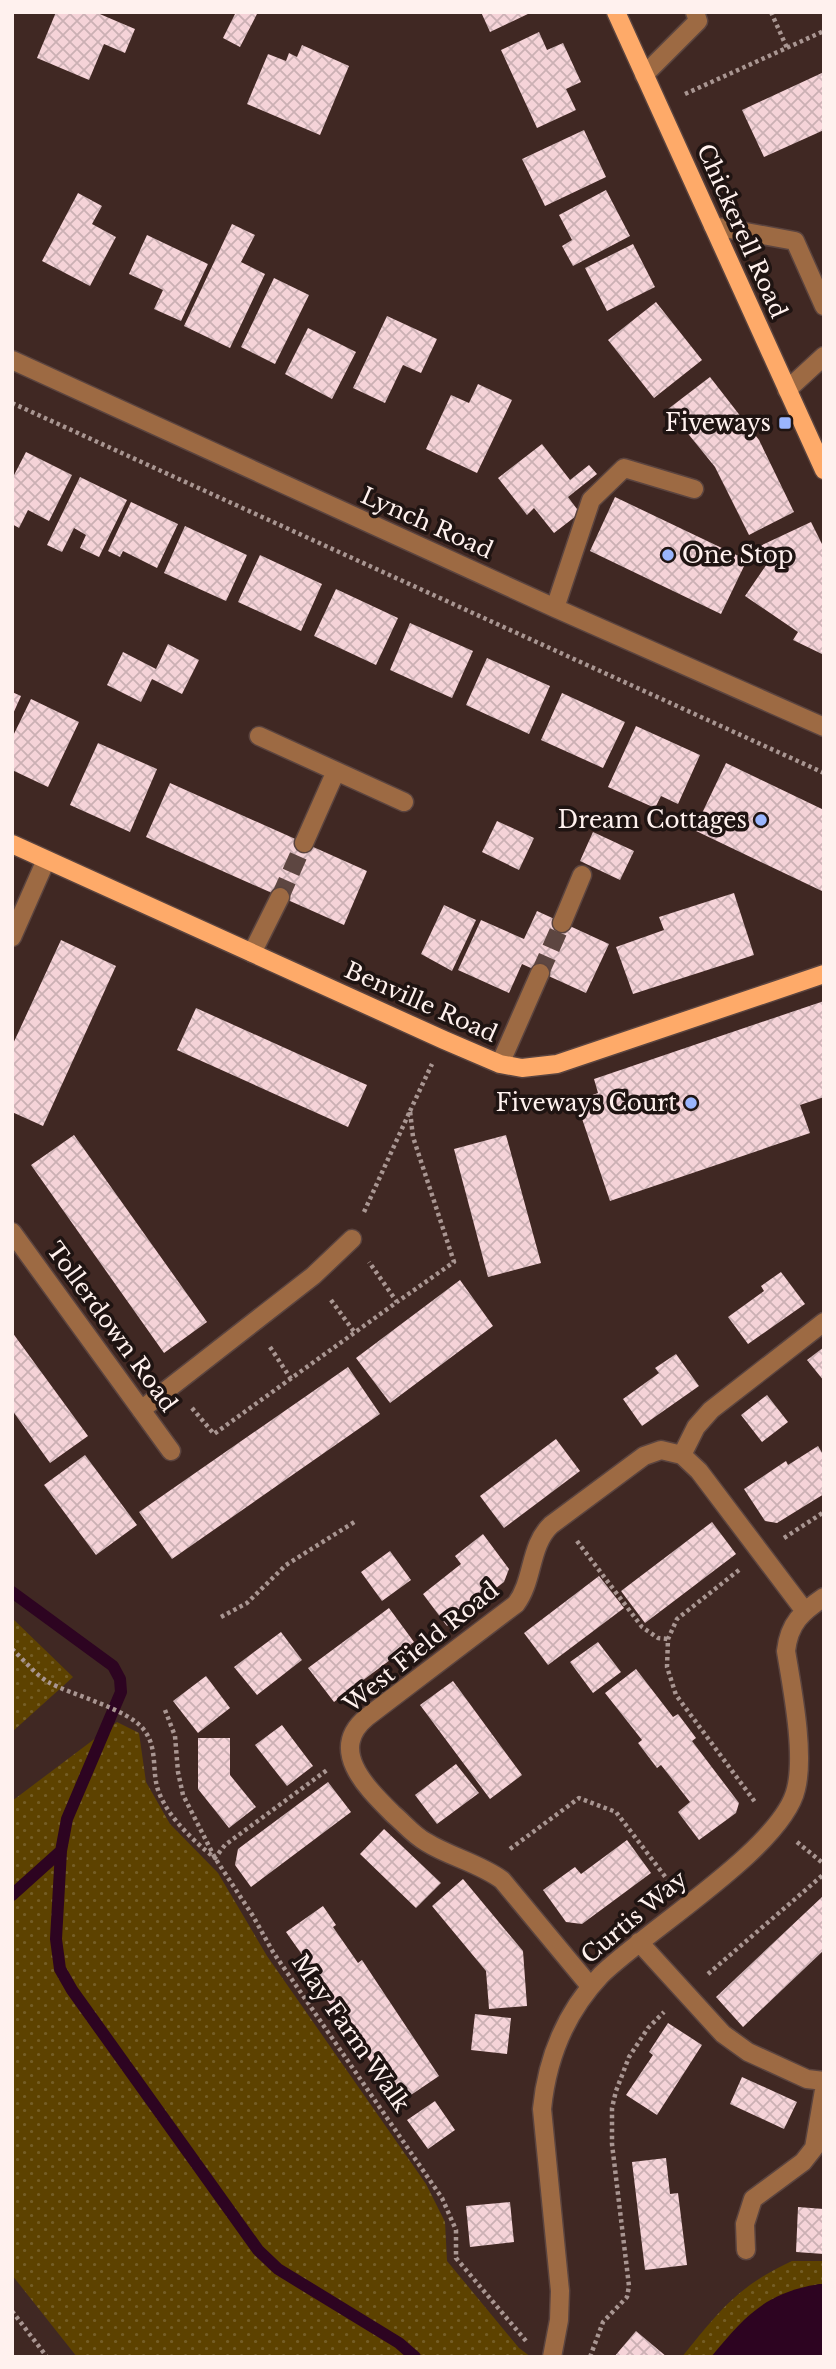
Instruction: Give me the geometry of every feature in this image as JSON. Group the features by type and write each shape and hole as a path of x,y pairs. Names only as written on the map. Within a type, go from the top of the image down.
{"main road":[{"name":"Chickerell Road","path":"616,12 824,470"},
{"name":"Benville Road","path":"12,844 444,1040 500,1064 522,1068 557,1064 824,974"}],"street":[{"path":"645,75 698,21 695,12"},
{"path":"713,226 795,241 824,306"},
{"path":"787,390 824,356"},
{"name":"Lynch Road","path":"12,360 555,608 824,727"},
{"path":"555,608 591,500 624,468 694,489"},
{"path":"259,736 404,802"},
{"path":"304,843 335,771"},
{"path":"12,937 46,860"},
{"path":"562,923 582,875"},
{"path":"252,953 280,897"},
{"path":"500,1064 540,973"},
{"name":"Tollerdown Road","path":"12,1232 171,1451"},
{"path":"141,1410 313,1276 352,1239"},
{"path":"804,1610 699,1471 682,1455 696,1427 711,1410 824,1322"},
{"name":"West Field Road","path":"351,1753 351,1737 360,1723 516,1604 527,1584 540,1538 560,1518 644,1456 661,1450 682,1455"},
{"name":"Curtis Way","path":"552,2357 559,2320 560,2291 542,2109 548,2068 561,2033 590,1986 639,1942 751,1852 776,1825 796,1792 800,1760 786,1651 787,1636 804,1610 824,1597"},
{"path":"351,1753 355,1768 366,1785 417,1836 430,1845 484,1869 510,1887 590,1986"},
{"path":"639,1942 713,2025 748,2052 807,2079 824,2081"},
{"path":"746,2250 745,2224 753,2199 803,2162 814,2148 824,2090"}],"path":[{"path":"771,12 787,48"},
{"path":"684,95 824,31"},
{"path":"12,403 824,772"},
{"path":"411,1111 444,1040"},
{"path":"313,1276 355,1333"},
{"path":"253,1324 291,1378"},
{"path":"824,1512 762,1553 685,1611 671,1628 667,1667 676,1695 757,1803 776,1825 824,1864"},
{"path":"560,1518 642,1627 658,1638 668,1639"},
{"path":"221,1617 247,1603 286,1565 356,1521"},
{"path":"12,1648 47,1681 132,1720 144,1730 152,1748 156,1785 182,1830 215,1858 225,1845 351,1753"},
{"name":"May Farm Walk","path":"165,1710 175,1736 183,1795 215,1858 287,1973 442,2198 456,2230 456,2258 533,2348"},
{"path":"484,1869 579,1798 616,1812 686,1905"},
{"path":"590,2357 603,2322 627,2297 629,2286 611,2124 615,2091 629,2057 648,2028 824,1874"},
{"path":"12,2311 47,2357"}],"shaded area":[{"path":"12,1618 73,1677 12,1732"},
{"path":"117,1722 139,1733 146,1782 170,1824 218,1873 267,1956 426,2184 445,2222 447,2261 519,2348 531,2357 77,2357 12,2275 12,1801"},
{"path":"792,2261 824,2261 824,2357 682,2357 707,2326 743,2290"},
{"path":"824,2284 824,2357 711,2357 758,2308 784,2293"}],"building":[{"path":"56,12 95,12 135,29 125,53 104,44 89,80 37,58"},
{"path":"236,12 258,12 240,47 223,38"},
{"path":"481,12 532,12 490,32"},
{"path":"539,32 547,50 563,43 581,82 566,89 576,110 537,128 501,50"},
{"path":"302,45 349,66 320,135 247,104 268,54 286,61 289,53 297,57"},
{"path":"824,72 824,130 764,157 742,110"},
{"path":"584,130 606,177 545,206 522,159"},
{"path":"606,190 630,236 573,266 562,246 572,240 559,215"},
{"path":"78,193 102,206 92,224 116,237 90,286 42,261"},
{"path":"232,224 255,235 241,262 265,274 230,348 184,326"},
{"path":"147,235 208,264 181,321 154,309 163,290 129,274"},
{"path":"633,244 655,287 607,311 585,268"},
{"path":"274,278 309,295 275,364 241,347"},
{"path":"656,302 702,360 654,398 608,340"},
{"path":"387,316 437,339 421,373 403,365 385,403 353,388"},
{"path":"308,328 356,352 332,399 285,374"},
{"path":"710,377 759,440 794,512 749,535 715,467 668,409"},
{"path":"478,384 512,400 477,473 426,449 451,395 469,403"},
{"path":"542,444 570,480 589,465 597,474 568,497 580,513 554,533 534,508 527,515 498,478"},
{"path":"26,452 72,475 49,521 28,510 19,528 12,524 12,479"},
{"path":"80,477 127,500 99,557 80,548 86,535 74,528 62,552 47,545"},
{"name":"One Stop","path":"615,497 747,560 721,614 590,551"},
{"path":"131,502 178,524 157,568 123,551 120,557 108,551"},
{"path":"811,522 824,548 824,655 793,640 798,632 745,596 771,558 758,547"},
{"path":"185,526 247,555 226,601 164,573"},
{"path":"260,555 322,584 301,631 238,602"},
{"path":"336,589 398,618 376,665 314,636"},
{"path":"410,623 473,651 452,698 390,670"},
{"path":"168,644 199,660 182,694 152,679 141,702 107,685 123,652 156,669"},
{"path":"487,658 550,686 529,734 466,705"},
{"path":"12,692 21,696 12,716"},
{"path":"562,693 625,722 603,768 541,740"},
{"path":"31,699 79,722 48,787 12,770 12,738"},
{"path":"636,726 700,755 678,804 661,796 655,808 608,787"},
{"path":"98,743 157,769 130,832 70,805"},
{"name":"Dream Cottages","path":"726,763 824,810 824,892 694,830"},
{"path":"170,783 367,871 344,925 146,837"},
{"path":"497,821 534,838 519,870 482,852"},
{"path":"593,832 634,851 620,880 580,861"},
{"path":"734,893 754,955 633,994 616,947 664,930 659,917"},
{"path":"444,905 476,920 452,971 421,954"},
{"path":"537,911 609,944 586,993 522,964 509,993 458,970 481,920 524,939"},
{"path":"61,940 116,966 43,1126 12,1112 12,1046"},
{"name":"Fiveways Court","path":"824,1001 824,1097 800,1105 810,1133 610,1201 576,1101 598,1093 594,1079"},
{"path":"196,1008 367,1085 348,1127 177,1050"},
{"path":"74,1135 207,1322 164,1353 31,1165"},
{"path":"506,1135 541,1263 488,1277 454,1149"},
{"path":"781,1272 805,1304 748,1344 728,1317 764,1291 761,1286"},
{"path":"460,1280 493,1326 390,1403 356,1358"},
{"path":"12,1332 88,1436 50,1463 12,1410"},
{"path":"824,1347 824,1381 807,1360"},
{"path":"676,1354 699,1386 642,1426 623,1399 659,1373 655,1368"},
{"path":"348,1367 380,1414 172,1559 139,1512"},
{"path":"767,1395 788,1422 762,1442 741,1415"},
{"path":"556,1439 580,1471 504,1528 480,1496"},
{"path":"818,1446 824,1456 824,1494 777,1523 765,1521 744,1489 786,1461 788,1465"},
{"path":"85,1455 137,1525 96,1555 44,1485"},
{"path":"712,1522 736,1554 645,1623 621,1591"},
{"path":"483,1534 509,1569 504,1582 447,1626 423,1594 461,1564 455,1556"},
{"path":"390,1551 411,1580 382,1601 361,1572"},
{"path":"599,1576 624,1608 548,1665 524,1633"},
{"path":"389,1608 414,1642 334,1702 308,1668"},
{"path":"281,1632 302,1660 257,1695 234,1667"},
{"path":"598,1642 621,1672 593,1693 570,1662"},
{"path":"636,1669 673,1717 678,1714 696,1738 692,1741 739,1803 736,1813 699,1840 678,1812 690,1802 661,1765 657,1768 638,1743 642,1740 605,1693"},
{"path":"206,1676 230,1708 198,1733 173,1701"},
{"path":"453,1681 522,1775 490,1799 420,1705"},
{"path":"282,1725 313,1766 287,1786 255,1745"},
{"path":"198,1738 230,1738 230,1775 256,1807 229,1828 198,1789"},
{"path":"456,1764 479,1793 437,1824 415,1795"},
{"path":"328,1782 351,1812 251,1887 235,1865 238,1849"},
{"path":"384,1829 441,1883 416,1908 360,1854"},
{"path":"627,1840 651,1873 582,1924 566,1922 543,1890 575,1867 581,1874"},
{"path":"463,1879 523,1951 527,2006 489,2009 486,1971 432,1906"},
{"path":"822,1897 824,1950 743,2027 716,1997"},
{"path":"323,1906 336,1925 333,1927 358,1963 362,1960 439,2076 405,2099 380,2065 375,2068 317,1986 322,1983 286,1932"},
{"path":"475,2014 511,2018 507,2054 471,2050"},
{"path":"668,2023 702,2045 657,2115 626,2095 653,2055 649,2052"},
{"path":"742,2077 797,2102 784,2129 730,2104"},
{"path":"435,2101 455,2130 428,2149 407,2120"},
{"path":"666,2158 670,2194 678,2193 687,2265 645,2270 632,2162"},
{"path":"510,2202 514,2242 470,2247 466,2206"},
{"path":"798,2207 824,2209 824,2254 796,2252"},
{"path":"636,2331 667,2357 614,2357"}],"waterway":[{"path":"12,1592 113,1666 120,1679 121,1692 67,1819 61,1851 56,1939 60,1969 72,1990 258,2250 278,2269 399,2343 415,2357"},
{"path":"12,1895 61,1851"}],"tunnel":[{"path":"280,897 304,843"},
{"path":"540,973 562,923"}],"place":[{"name":"Fiveways","path":"785,423"},
{"name":"One Stop","path":"668,555"},
{"name":"Dream Cottages","path":"761,820"},
{"name":"Fiveways Court","path":"691,1103"}]}
